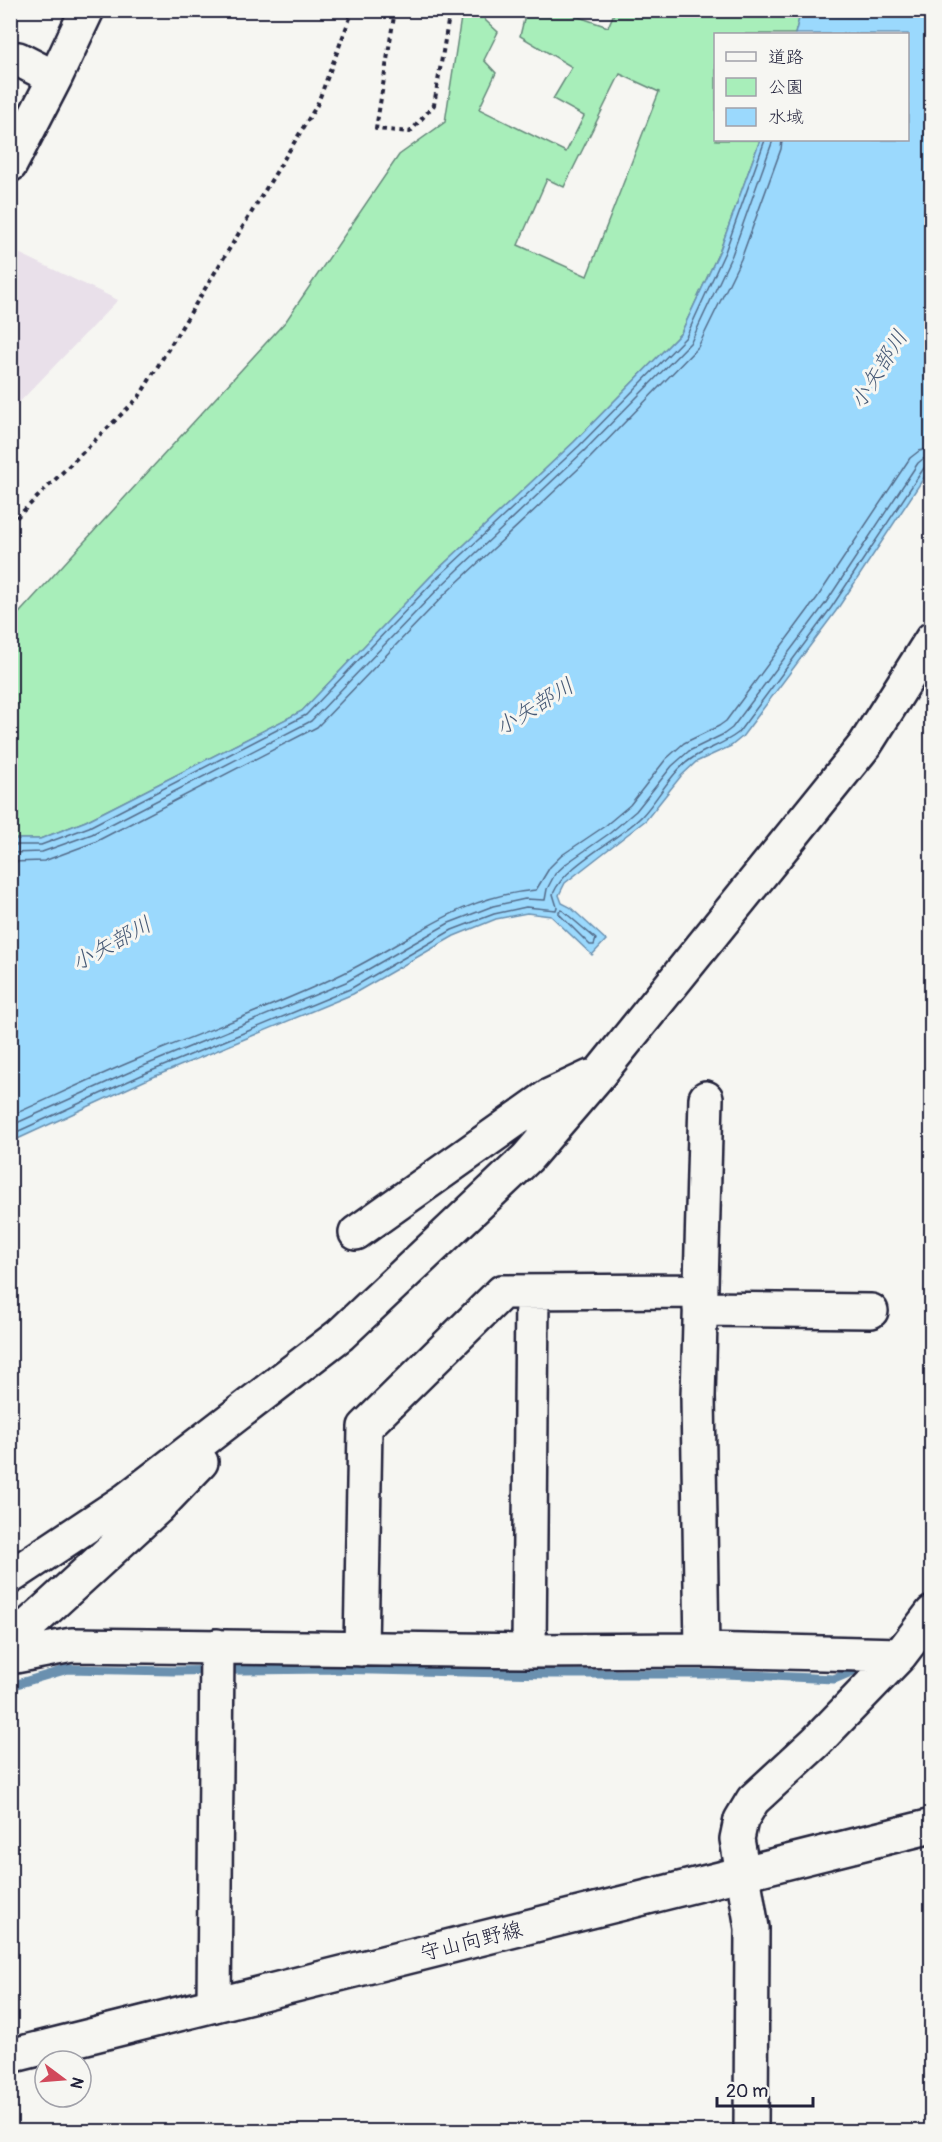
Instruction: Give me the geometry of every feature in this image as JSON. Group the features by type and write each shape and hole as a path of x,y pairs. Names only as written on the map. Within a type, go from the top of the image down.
{"street":[{"path":"10,165 87,10"},
{"path":"18,59 55,78"},
{"path":"10,1577 126,1500 340,1335 518,1166 600,1073 865,745 932,639"},
{"path":"356,1233 549,1096 600,1073"},
{"path":"702,1650 698,1397 706,1098"},
{"path":"361,1649 365,1427 502,1292 700,1300 870,1311"},
{"path":"529,1651 532,1292"},
{"path":"10,1657 30,1623 158,1508 278,1383"},
{"path":"751,2132 752,1928 737,1839 741,1820 753,1800 816,1742 900,1655 932,1613"},
{"path":"10,1657 72,1645 529,1651 702,1650 900,1655"},
{"path":"214,2005 217,1646"},
{"name":"守山向野線","path":"10,2056 932,1826"}],"path":[{"path":"10,524 138,397 317,105 353,10"},
{"path":"395,10 376,129 410,132 434,105 450,10"}],"shaded area":[{"path":"10,249 118,300 11,411 10,411"}],"green space":[{"path":"462,11 487,11 485,20 498,32 484,60 496,73 479,109 566,152 584,116 553,99 572,67 520,36 526,11 571,11 570,14 608,27 615,11 801,11 795,33 714,33 714,141 760,141 720,250 681,333 574,442 431,576 302,711 86,821 40,839 11,839 10,623 286,321 399,155 445,122","holes":["620,74 659,92 587,276 518,245 547,179 564,187"]}],"water":[{"name":"小矢部川","path":"801,11 931,11 931,467 836,611 742,737 731,746 696,762 681,776 646,820 565,883 559,895 562,903 570,907 606,940 592,955 551,916 527,913 496,919 454,936 353,994 146,1080 11,1142 11,839 40,839 86,821 302,711 431,576 574,442 681,333 720,250 760,141 909,141 909,33 795,33"}],"waterway":[{"path":"10,1686 68,1669 173,1671 328,1669 551,1674 726,1674 834,1679 865,1666"}]}
